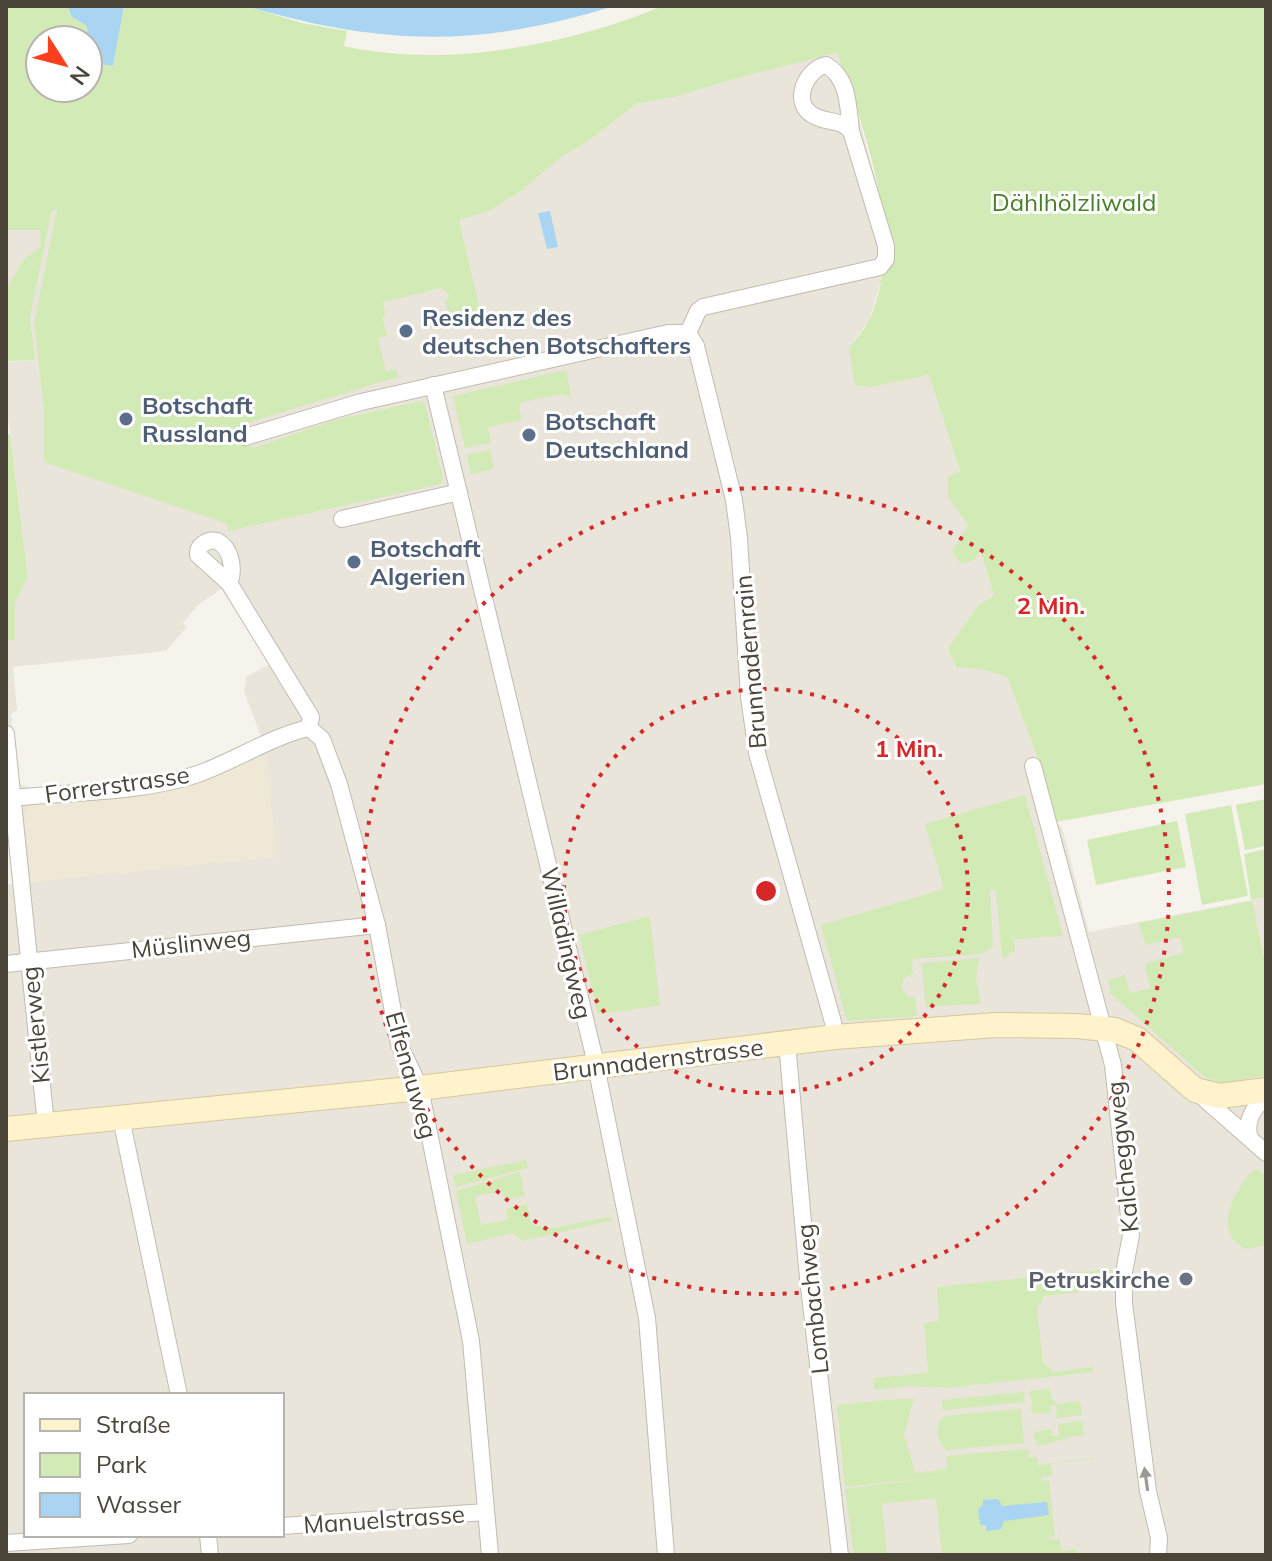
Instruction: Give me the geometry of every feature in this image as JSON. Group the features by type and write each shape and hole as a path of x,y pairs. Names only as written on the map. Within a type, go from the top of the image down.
{"street":[{"path":"245,437 320,413 433,385 668,333 688,333 703,307 880,267 887,253 883,233 851,131"},
{"name":"Brunnadernrain","path":"688,333 696,346 734,500 749,697 757,753 835,1037"},
{"name":"Willadingweg","path":"433,385 596,1067 648,1324 666,1555"},
{"path":"342,519 459,492"},
{"name":"Elfenauweg","path":"229,583 311,717 309,728 322,739 335,772 377,925 399,1044 420,1088 471,1341 490,1555"},
{"name":"Forrerstrasse","path":"10,802 180,779 309,728"},
{"name":"Kistlerweg","path":"6,734 10,802 46,1125"},
{"name":"Kalcheggweg","path":"1033,766 1113,1065 1131,1235 1124,1275 1124,1303 1144,1465 1159,1538 1158,1555"},
{"name":"Müslinweg","path":"6,964 377,925"},
{"name":"Brunnadernstrasse","path":"6,1129 420,1088 835,1037 996,1025 1105,1028 1124,1032 1137,1039 1266,1153"},
{"name":"Lombachweg","path":"787,1043 808,1278 840,1555"},
{"path":"1195,1090 1220,1096 1266,1090"},
{"path":"1250,1138 1247,1128 1252,1113 1266,1097"},
{"path":"121,1118 179,1393"},
{"name":"Manuelstrasse","path":"284,1526 486,1512"},
{"path":"6,1543 98,1537"}],"shaded area":[{"path":"837,53 880,196 886,242 881,282 869,320 849,348 872,387 929,375 960,473 948,497 968,525 960,563 971,562 981,550 994,595 978,606 948,648 956,667 985,670 1007,677 1040,764 1056,822 1062,827 1089,932 1266,897 1266,1555 6,1555 6,885 14,884 6,815 6,641 15,640 15,603 28,577 6,401 6,362 35,360 30,318 52,210 149,176 248,265 489,211 523,190 561,157 590,140 636,104 679,96","holes":["221,589 272,663 246,677 244,691 262,739 203,763 164,774 30,788 18,779 11,714 17,710 13,667 166,651 187,627 183,623 199,604","266,755 32,882 25,814 29,805 171,790"]},
{"path":"6,230 41,230 41,247 22,261 6,286"},
{"path":"267,755 276,857 32,882 25,814 29,805 171,790"}],"green space":[{"name":"Dählhölzliwald","path":"6,6 68,6 71,16 84,24 24,24 24,104 104,104 104,65 113,66 124,6 246,6 302,23 347,31 344,46 424,55 465,54 547,42 626,20 663,6 1266,6 1266,784 1056,822 1040,764 1007,677 985,670 956,667 948,648 978,606 994,595 981,551 972,562 960,563 952,552 968,525 948,497 948,476 960,472 929,375 872,387 855,385 849,348 868,322 880,287 884,254 883,219 869,150 837,53 679,96 636,104 590,140 561,157 523,190 489,211 459,220 480,310 450,320 445,302 450,295 441,288 383,302 386,316 382,317 387,336 378,338 386,371 396,369 398,377 256,420 244,429 246,442 254,448 335,420 421,401 425,404 442,484 229,531 226,523 44,462 44,410 34,323 57,209 52,210 30,318 35,360 6,361 6,286 22,261 41,246 40,230 6,230"},
{"path":"566,370 571,397 562,394 522,402 519,408 522,420 488,427 491,443 465,448 453,396"},
{"path":"10,434 28,577 15,603 15,640 6,641 6,435"},
{"path":"490,450 494,469 471,474 467,455"},
{"path":"1025,795 1063,936 1014,939 1015,952 1005,959 1002,957 996,890 990,890 993,947 982,954 912,959 913,974 903,979 902,988 907,996 915,997 917,1016 847,1021 821,925 944,889 925,824"},
{"path":"1266,799 1266,846 1245,850 1236,805"},
{"path":"1231,805 1248,896 1202,905 1185,814"},
{"path":"1177,821 1186,867 1096,885 1087,840"},
{"path":"1266,849 1266,897 1251,900 1244,854"},
{"path":"1252,901 1266,968 1266,1075 1223,1083 1206,1078 1111,994 1108,980 1125,975 1130,993 1150,988 1145,963 1184,953 1180,937 1146,945 1138,923"},
{"path":"650,916 660,1006 598,1014 579,935"},
{"path":"979,958 976,979 981,1004 926,1007 922,963"},
{"path":"526,1160 528,1168 456,1187 453,1175"},
{"path":"1257,1169 1266,1175 1266,1246 1246,1249 1235,1242 1230,1233 1229,1211 1246,1178"},
{"path":"520,1172 525,1196 505,1200 502,1191 475,1196 481,1225 508,1220 507,1208 527,1204 531,1225 554,1228 608,1217 614,1220 522,1241 513,1233 467,1244 456,1191"},
{"path":"1110,1269 1116,1274 1099,1281 1088,1291 1043,1296 1037,1307 1043,1364 1050,1367 1051,1372 1093,1367 1093,1372 946,1388 912,1386 874,1390 873,1378 928,1373 924,1323 939,1321 937,1287"},
{"path":"1050,1389 1056,1404 1080,1401 1082,1415 1057,1418 1056,1405 1050,1406 1051,1413 1034,1414 1029,1391"},
{"path":"1024,1392 1025,1402 943,1410 942,1400"},
{"path":"914,1399 904,1434 915,1473 947,1469 946,1456 1028,1449 1029,1457 1037,1457 1038,1465 1093,1458 1094,1468 1092,1459 1051,1464 1053,1484 1052,1476 1042,1477 1043,1481 1049,1480 1055,1536 1049,1537 1049,1540 1059,1539 1059,1531 1061,1551 1076,1549 1077,1555 942,1555 936,1498 882,1504 887,1555 854,1555 845,1489 945,1476 845,1487 837,1405","holes":["997,1499 1002,1506 1047,1502 1048,1515 1004,1521 986,1531 978,1509 983,1505 983,1500"]},
{"path":"1021,1409 1024,1443 947,1450 939,1438 937,1429 944,1416"},
{"path":"1083,1421 1084,1435 1036,1446 1033,1436 1037,1431 1052,1429 1053,1436 1059,1436 1058,1424"}],"water":[{"path":"68,6 124,6 113,66 104,65 104,24 84,24 71,16"},
{"path":"246,6 614,6 518,29 430,37 342,29"},
{"path":"550,211 558,247 547,249 538,213"},
{"path":"998,1499 1002,1506 1047,1502 1049,1515 1004,1521 1001,1529 986,1531 986,1526 980,1524 978,1509 983,1505 983,1500"}],"place":[{"name":"Residenz des deutschen Botschafters","path":"406,331"},
{"name":"Botschaft Russland","path":"126,419"},
{"name":"Botschaft Deutschland","path":"529,435"},
{"name":"Botschaft Algerien","path":"354,562"},
{"name":"Petruskirche","path":"1186,1279"}]}
